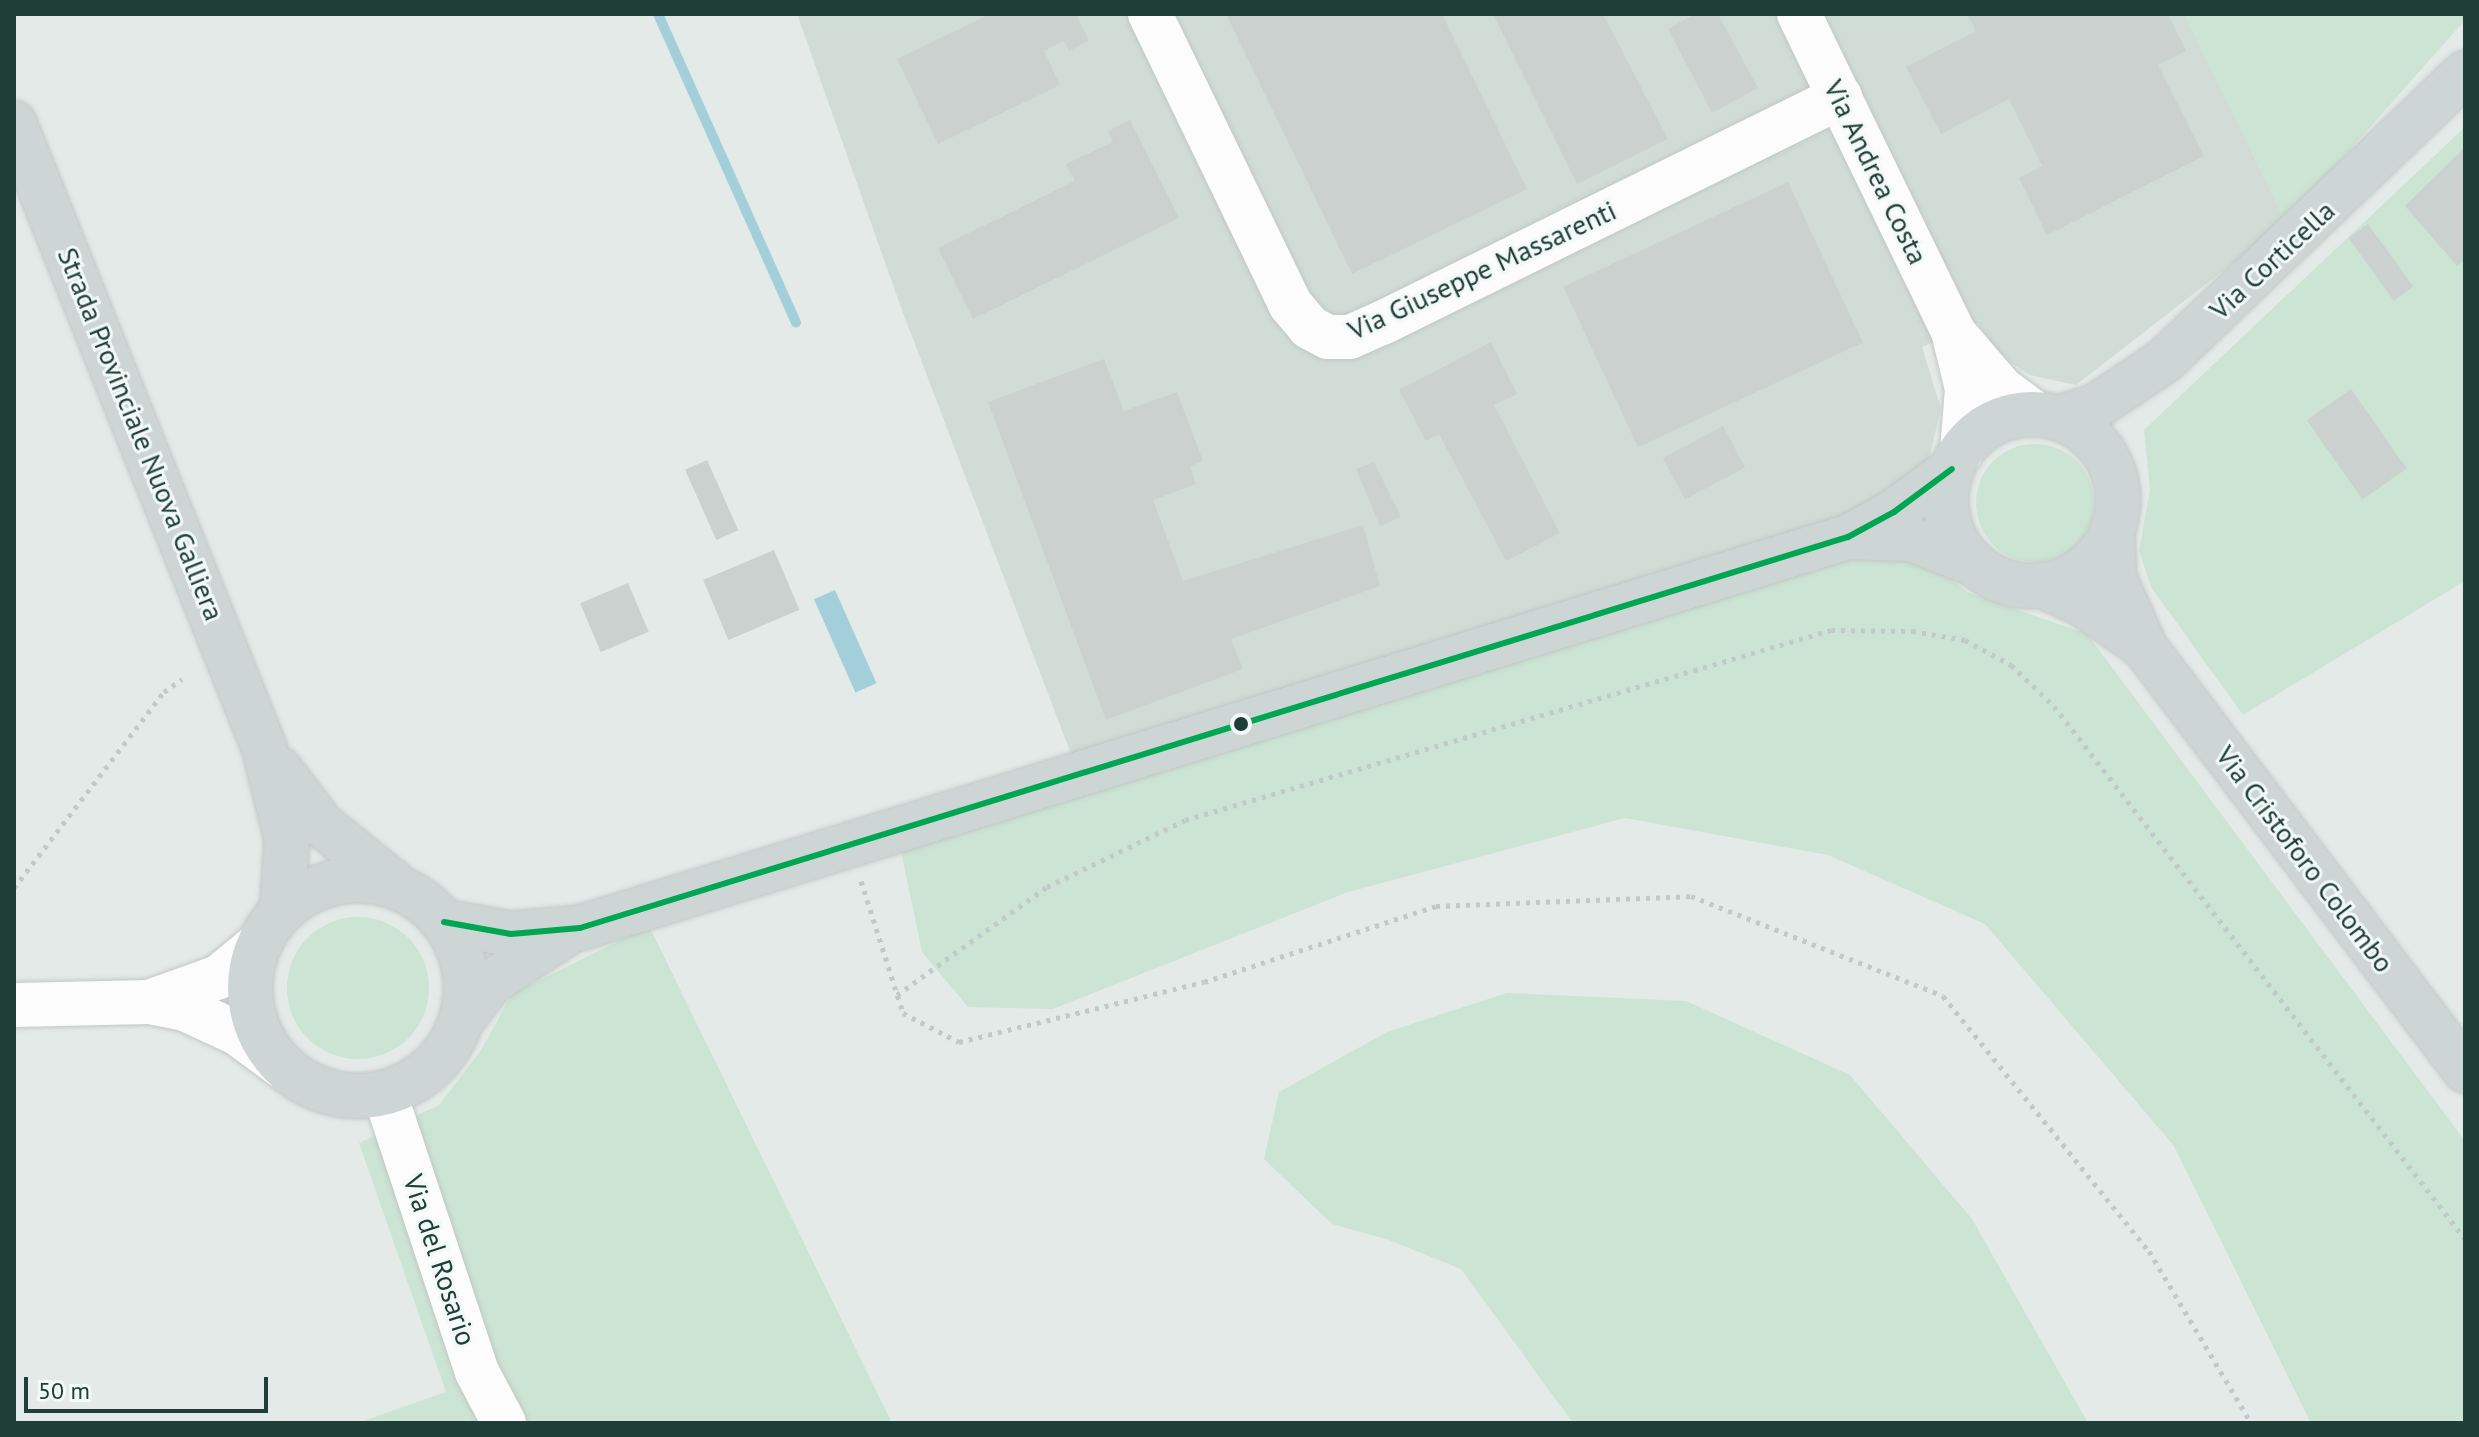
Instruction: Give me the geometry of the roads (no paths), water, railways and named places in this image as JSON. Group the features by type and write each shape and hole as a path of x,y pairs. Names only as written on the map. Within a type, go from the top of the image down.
{"main road":[{"name":"Via Corticella","path":"2048,416 2095,407 2164,361 2465,73"},
{"name":"Strada Provinciale Nuova Galliera","path":"14,123 264,747"},
{"path":"1848,537 1911,539 1973,563 2017,585 2042,585 2084,569 2112,532 2122,441 2136,405 2164,361"},
{"path":"264,747 287,840 271,927 251,968 254,1022 283,1067 307,1085 331,1092 385,1094 429,1070 490,983 513,964 580,928 1848,537 1894,512 1957,460 1995,423 2048,416 2095,442 2116,480"},
{"path":"1957,460 1946,509 1951,529 1973,563"},
{"name":"Via Cristoforo Colombo","path":"2112,532 2114,578 2145,648 2465,1070"},
{"name":"Via Cristoforo Colombo","path":"2042,585 2081,603 2145,648"},
{"path":"264,747 322,825 444,922 465,969 461,1021"},
{"path":"271,927 326,885 377,882 402,889"},
{"path":"444,922 511,934 580,928"}],"street":[{"name":"Via Giuseppe Massarenti","path":"1150,14 1290,304 1309,327 1328,337 1350,337 1382,323 1840,97"},
{"name":"Via Andrea Costa","path":"1799,14 1953,331 1967,389 1957,460"},
{"name":"Via Andrea Costa","path":"1953,331 2002,389 2048,416"},
{"path":"149,1002 219,977 271,927"},
{"path":"14,1005 149,1002 213,1020 283,1067"},
{"name":"Via del Rosario","path":"385,1094 477,1372 504,1423"}],"water":[{"path":"835,590 876,683 855,693 814,599"}],"waterway":[{"path":"658,14 796,322"}]}
